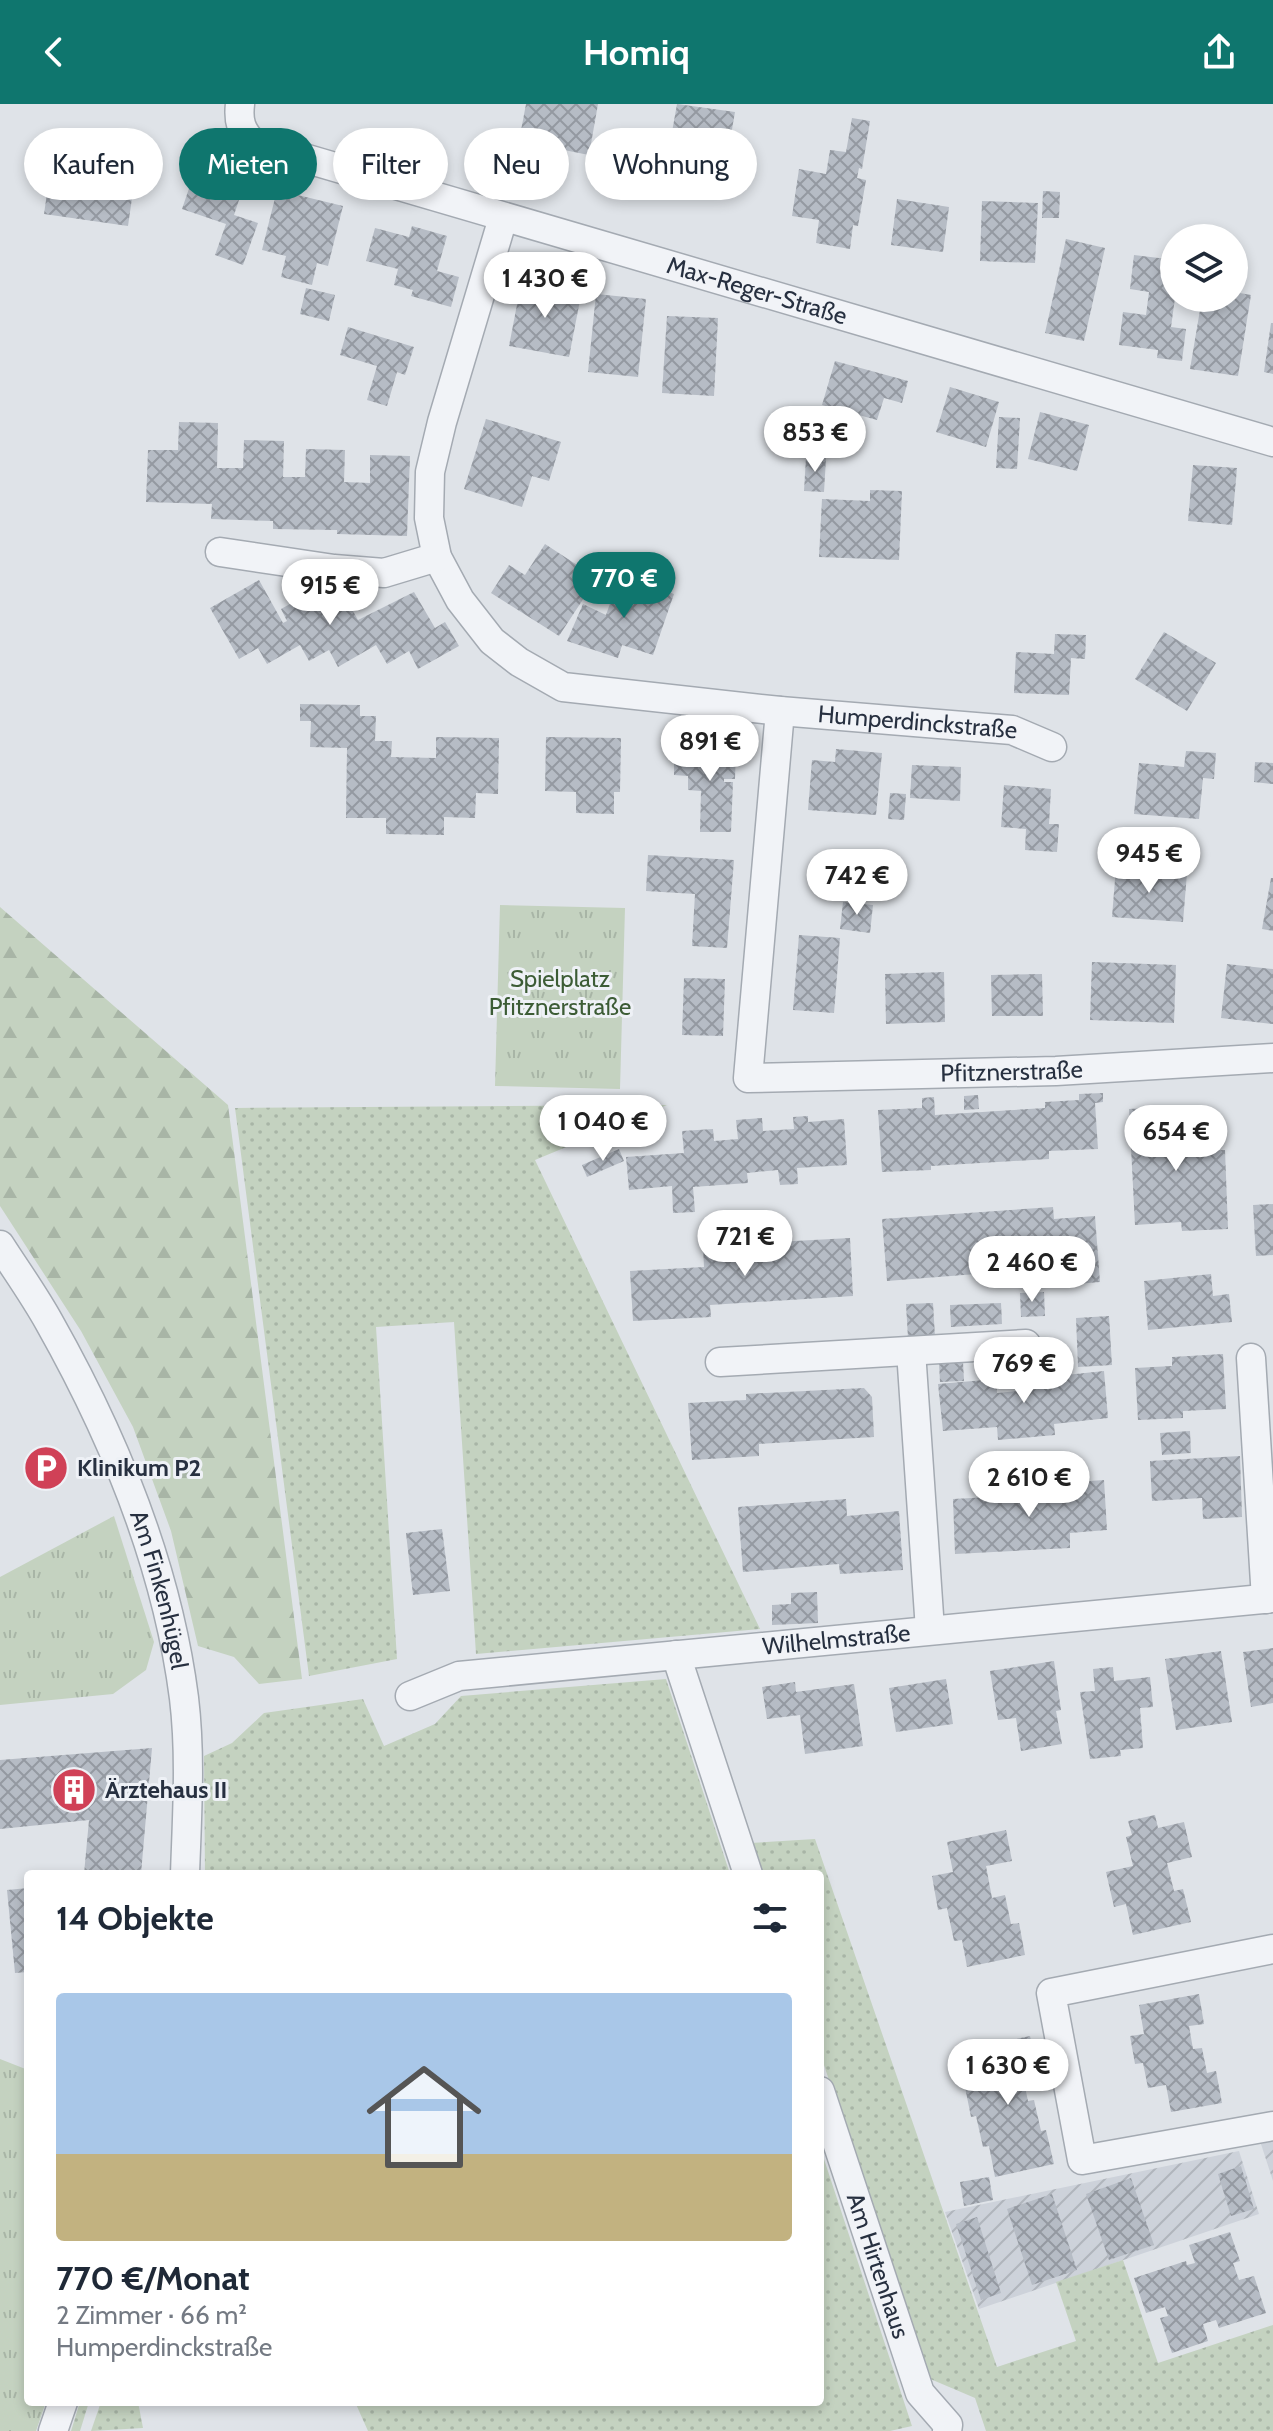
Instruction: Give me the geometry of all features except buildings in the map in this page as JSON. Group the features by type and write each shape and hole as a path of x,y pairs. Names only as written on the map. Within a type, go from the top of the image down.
{"street":[{"name":"Max-Reger-Straße","path":"240,104 238,119 243,134 253,143 1273,442"},
{"name":"Humperdinckstraße","path":"503,218 430,472 429,518 437,557 460,600 492,641 519,662 563,687 780,711 1012,730 1052,747"},
{"path":"220,552 384,573 437,557"},
{"name":"Pfitznerstraße","path":"780,711 748,1078 1040,1071 1273,1058"},
{"name":"Am Finkenhügel","path":"0,1245 49,1321 95,1412 129,1488 160,1582 177,1659 186,1722 185,1870"},
{"path":"720,1362 1026,1344"},
{"path":"911,1351 930,1630"},
{"name":"Wilhelmstraße","path":"410,1696 459,1676 1270,1598 1251,1358"},
{"path":"676,1655 747,1870"},
{"path":"1273,1949 1051,1993 1082,2160 1273,2126"},
{"name":"Am Hirtenhaus","path":"824,2103 920,2393 948,2428"},
{"path":"53,2431 62,2406"}],"shaded area":[{"path":"1273,2141 1273,2181 1261,2144"},
{"path":"1239,2151 1259,2214 979,2309 945,2212"}],"green space":[{"name":"Spielplatz Pfitznerstraße","path":"500,905 625,908 620,1089 495,1086"},
{"path":"0,907 228,1105 302,1679 259,1684 234,1657 198,1646 171,1531 133,1427 81,1331 0,1206"},
{"path":"667,1105 535,1160 760,1629 476,1654 454,1322 376,1327 397,1659 309,1676 235,1108"},
{"path":"114,1516 154,1642 146,1670 113,1694 0,1705 0,1577"},
{"path":"666,1679 729,1870 205,1870 204,1756 232,1743 264,1713 363,1699 384,1746 435,1724 461,1696"},
{"path":"815,1839 997,2367 1076,2341 1056,2282 1123,2260 1158,2363 1273,2325 1273,2431 986,2431 975,2398 928,2378 824,2065 824,1870 759,1870 750,1843"},
{"path":"0,2059 24,2068 24,2406 45,2406 36,2431 0,2431"},
{"path":"824,2159 912,2426 890,2431 368,2431 357,2406 824,2406"},
{"path":"79,2406 88,2406 80,2431 71,2431"},
{"path":"100,2406 139,2406 143,2428 91,2431"}],"place":[{"name":"Klinikum P2","path":"46,1468"},
{"name":"Ärztehaus II","path":"74,1790"}]}
